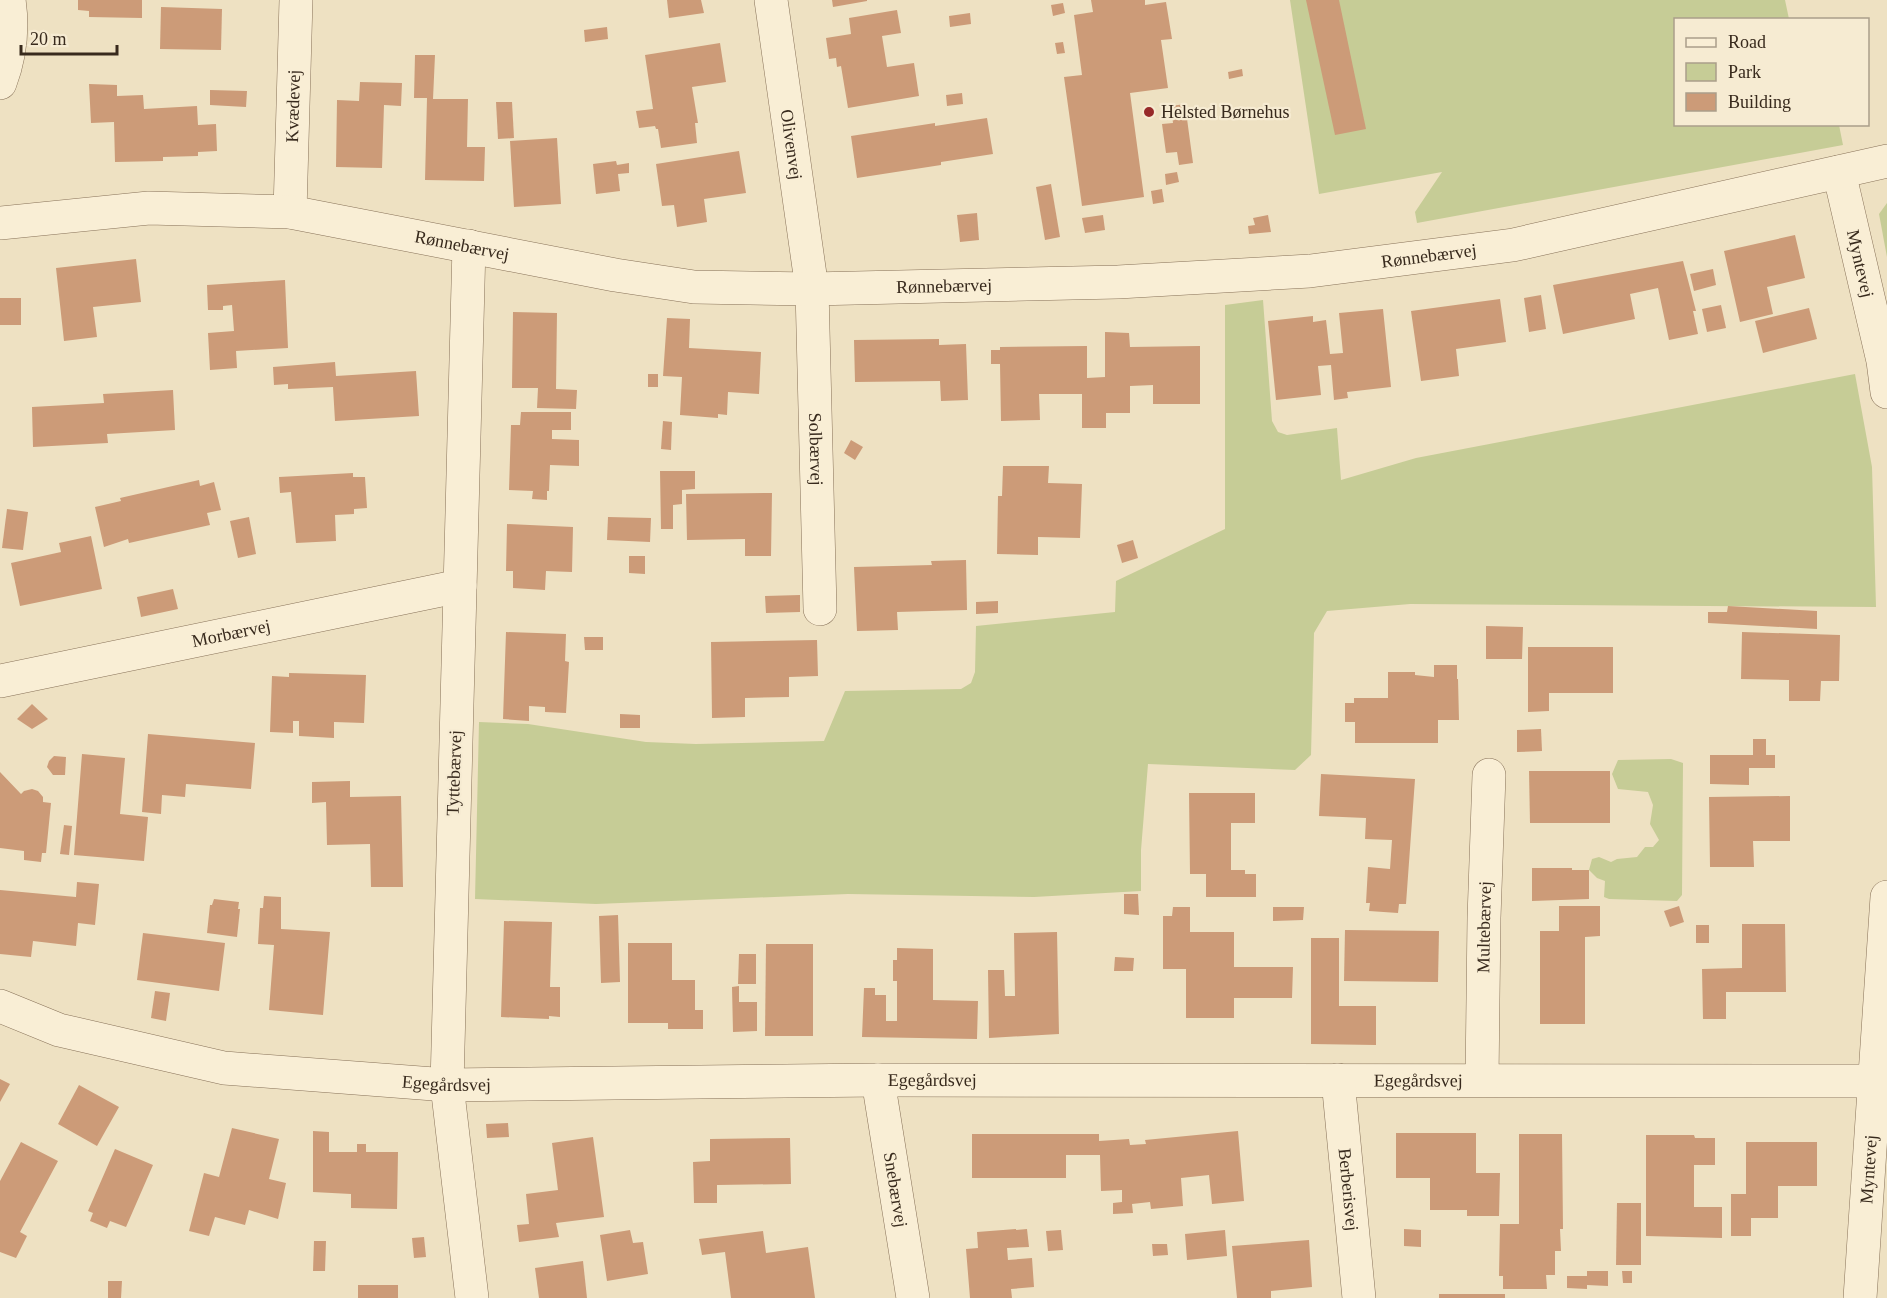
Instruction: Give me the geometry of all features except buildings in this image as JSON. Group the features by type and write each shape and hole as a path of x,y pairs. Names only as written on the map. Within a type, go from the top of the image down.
{"street":[{"path":"0,83 4,72 12,21 9,0"},
{"name":"Kvædevej","path":"290,212 296,0"},
{"name":"Olivenvej","path":"771,0 812,289"},
{"name":"Rønnebærvej","path":"0,223 149,208 290,212 615,275 694,287 812,289 1118,282 1248,276 1330,269 1513,245 1887,161"},
{"name":"Myntevej","path":"1839,172 1883,361 1887,392"},
{"name":"Tyttebærvej","path":"469,246 447,1085 472,1298"},
{"name":"Solbærvej","path":"812,289 820,609"},
{"name":"Morbærvej","path":"0,681 460,586"},
{"name":"Multebærvej","path":"1482,1080 1489,775"},
{"name":"Myntevej","path":"1860,1298 1887,897"},
{"name":"Egegårdsvej","path":"0,1006 59,1030 224,1068 447,1085 878,1080 1874,1081"},
{"name":"Snebærvej","path":"878,1080 913,1298"},
{"name":"Berberisvej","path":"1338,1080 1359,1298"}],"green space":[{"path":"1290,0 1785,0 1789,18 1674,18 1674,126 1839,126 1843,145 1417,223 1415,212 1442,172 1319,194"},
{"path":"1887,203 1887,257 1879,214"},
{"path":"1263,300 1272,421 1278,432 1287,435 1337,428 1341,480 1416,458 1855,374 1872,467 1876,607 1410,604 1327,611 1314,633 1311,755 1295,770 1148,764 1141,850 1141,891 1034,897 848,894 596,904 475,899 479,722 528,724 646,742 696,744 824,741 845,691 961,689 971,683 975,672 976,626 1115,612 1116,581 1225,529 1225,305"},
{"path":"1671,759 1683,763 1682,895 1677,901 1604,897 1605,881 1597,878 1589,870 1592,859 1599,857 1611,862 1617,859 1637,857 1645,847 1653,847 1659,840 1650,824 1653,805 1648,792 1618,789 1612,774 1618,760"}],"place":[{"name":"Helsted Børnehus","path":"1149,112"}]}
